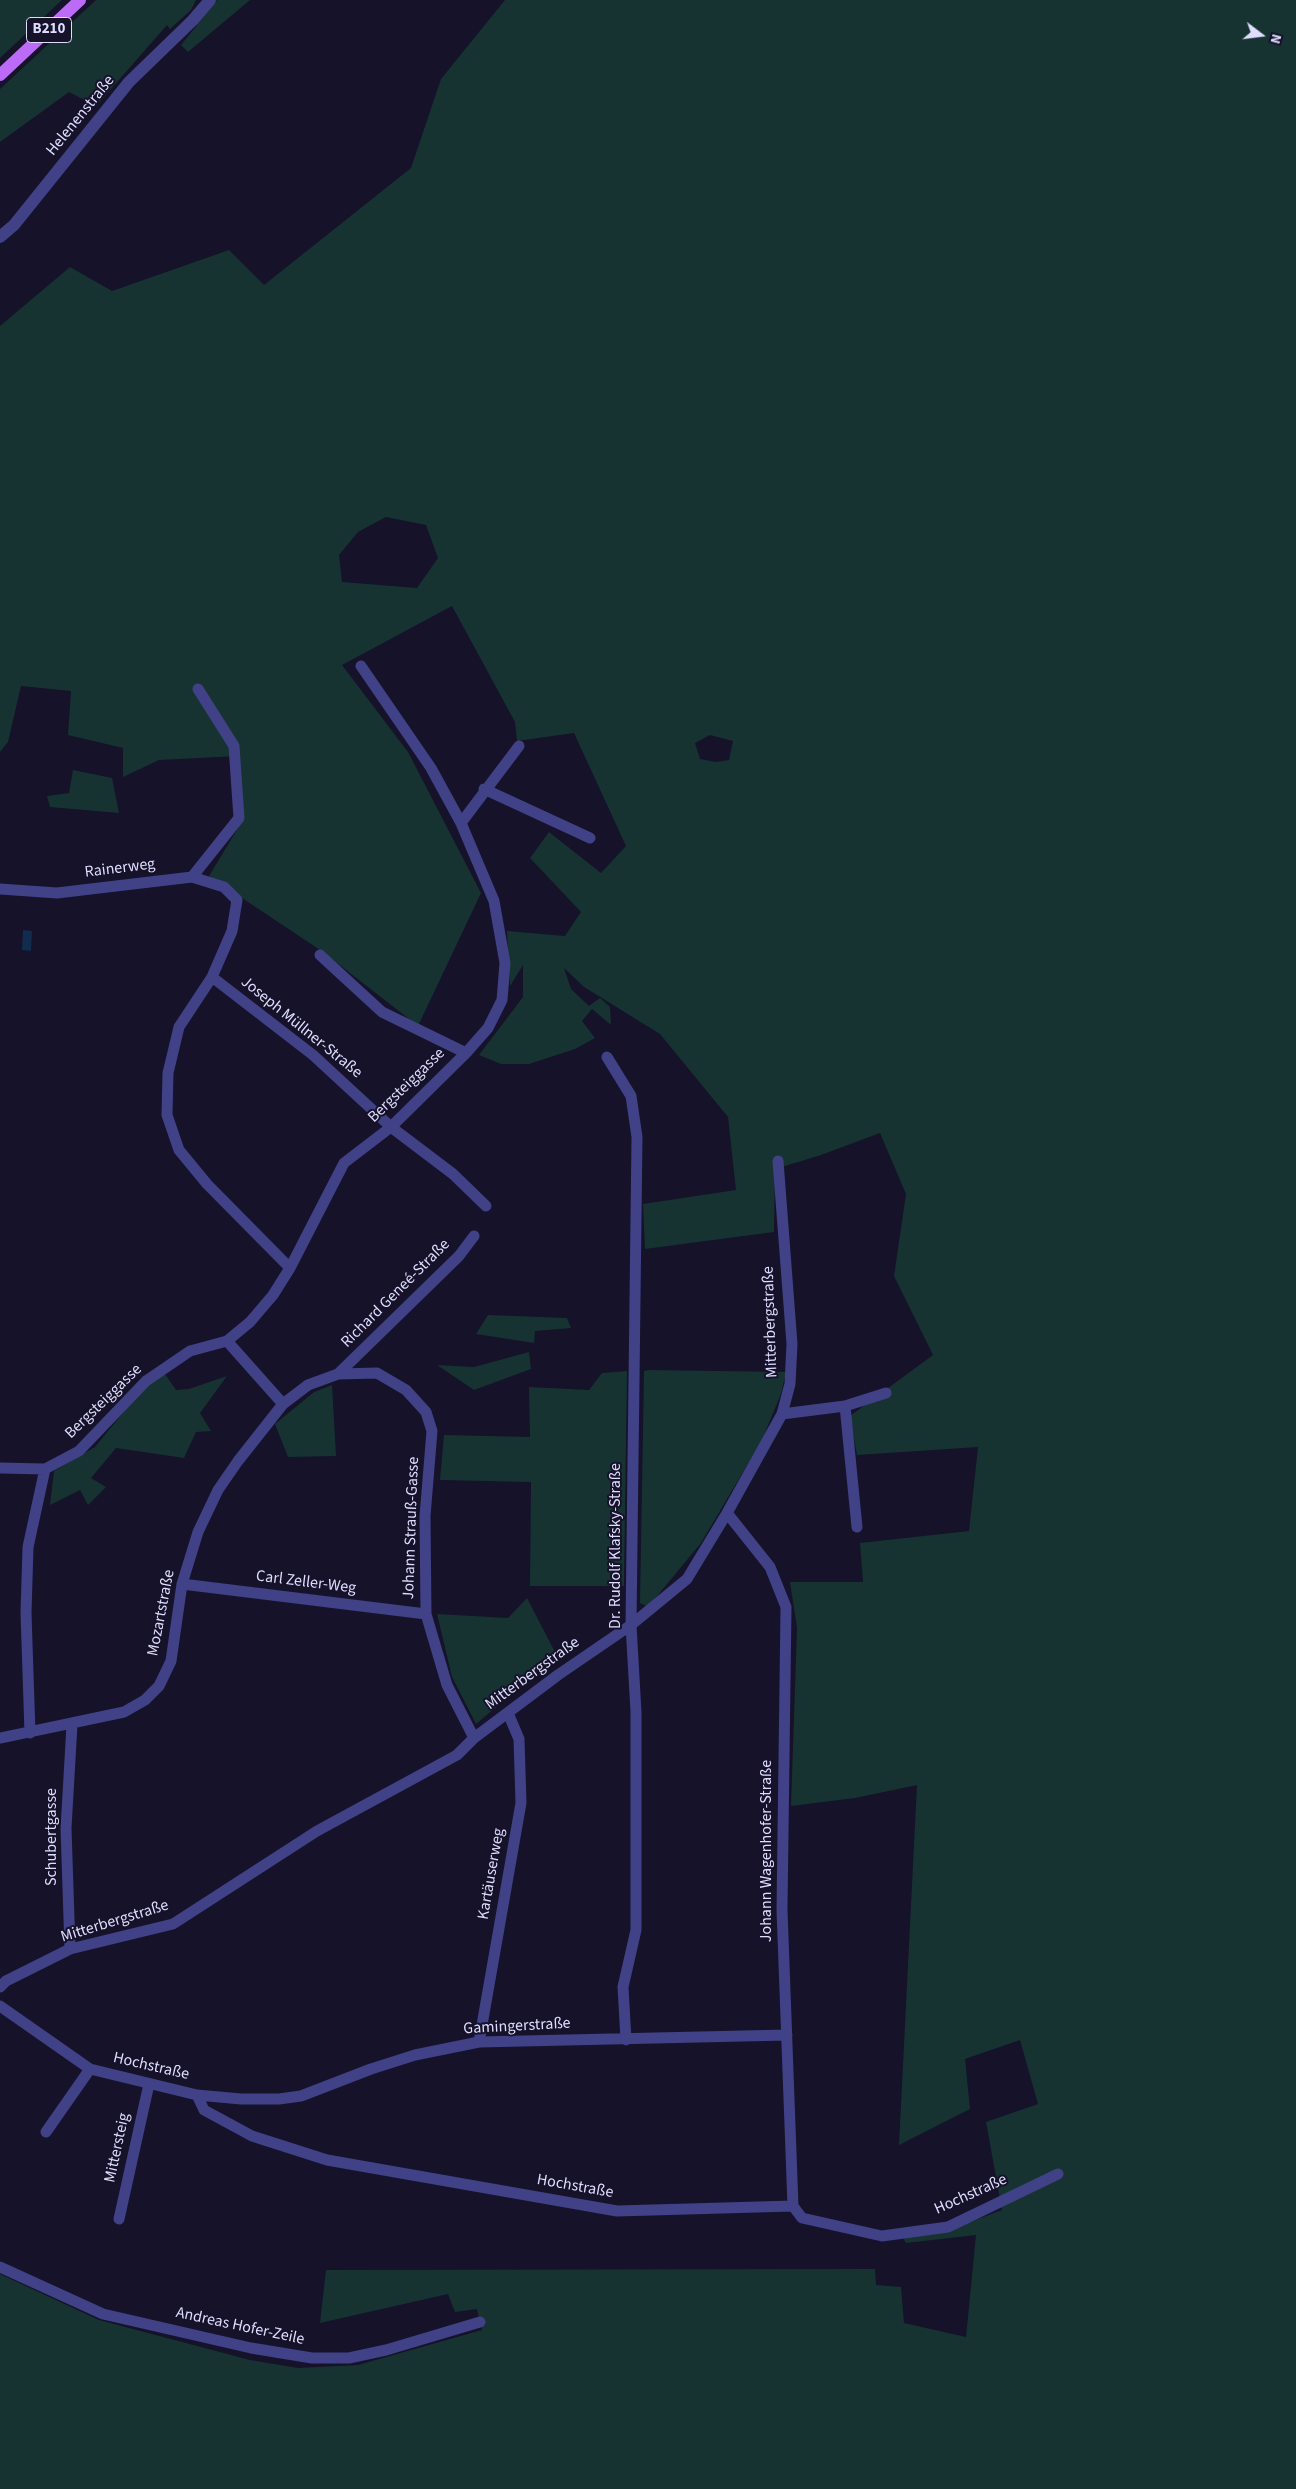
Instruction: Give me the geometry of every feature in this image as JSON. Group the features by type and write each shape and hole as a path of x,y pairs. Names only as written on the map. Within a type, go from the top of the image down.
{"main road":[{"name":"B210","path":"0,75 80,0"}],"street":[{"name":"Helenenstraße","path":"193,20 203,0"},
{"name":"Helenenstraße","path":"0,237 14,225 130,82 193,20 210,0"},
{"name":"Bergsteiggasse","path":"0,1468 45,1469 79,1451 154,1376 190,1351 227,1341 250,1322 274,1295 290,1268 344,1163 391,1127 466,1052 488,1028 502,1000 505,963 494,901 461,823 431,768 361,666"},
{"path":"192,877 239,818 234,746 198,689"},
{"path":"461,823 484,789 519,746"},
{"path":"484,789 590,838"},
{"name":"Rainerweg","path":"0,889 57,893 192,877 224,887 237,900 232,931 212,977"},
{"path":"320,955 382,1012 466,1052"},
{"path":"212,977 178,1027 168,1073 167,1115 180,1150 207,1184 290,1268"},
{"name":"Joseph Müllner-Straße","path":"212,977 313,1055 391,1127 453,1174 486,1206"},
{"name":"Dr. Rudolf Klafsky-Straße","path":"606,1057 631,1096 637,1137 631,1625 636,1712 636,1930 623,1987 626,2040"},
{"name":"Mitterbergstraße","path":"0,1987 6,1981 70,1950 173,1924 235,1886 317,1831 457,1755 474,1738 558,1674 631,1625 687,1579 727,1514 782,1414 790,1384 792,1344 778,1161"},
{"name":"Richard Geneé-Straße","path":"338,1374 459,1256 474,1236"},
{"path":"227,1341 283,1404"},
{"name":"Johann Strauß-Gasse","path":"338,1374 377,1373 406,1390 426,1412 432,1431 426,1516 426,1614 447,1685 474,1738"},
{"name":"Mozartstraße","path":"0,1738 72,1725 124,1712 145,1700 158,1686 171,1662 182,1584 198,1532 218,1490 283,1404 308,1386 338,1374"},
{"path":"782,1414 845,1406 886,1393"},
{"path":"845,1406 857,1527"},
{"path":"30,1733 26,1613 28,1547 45,1469"},
{"name":"Johann Wagenhofer-Straße","path":"727,1514 770,1567 786,1607 782,1910 793,2206"},
{"name":"Carl Zeller-Weg","path":"182,1584 426,1614"},
{"name":"Kartäuserweg","path":"479,2042 521,1803 519,1739 508,1713"},
{"name":"Schubertgasse","path":"70,1950 66,1828 72,1725"},
{"name":"Hochstraße","path":"0,2006 90,2069 197,2095 204,2110 252,2136 327,2160 617,2211 793,2206 802,2218 882,2236 948,2227 1058,2174"},
{"name":"Gamingerstraße","path":"197,2095 241,2099 279,2099 302,2096 371,2069 415,2055 479,2042 787,2035"},
{"name":"Hochstraße","path":"46,2132 90,2069"},
{"name":"Mittersteig","path":"119,2219 149,2084"},
{"name":"Andreas Hofer-Zeile","path":"0,2267 103,2314 251,2348 312,2358 349,2358 386,2350 480,2322"}],"green space":[{"path":"0,0 62,0 0,58"},
{"path":"96,0 196,0 191,10 170,29 167,25 96,106 69,92 0,142 0,89"},
{"path":"217,0 250,0 188,52 181,45"},
{"path":"505,0 1296,0 1296,2489 0,2489 0,2274 99,2320 250,2360 298,2368 358,2365 482,2330 477,2309 455,2312 448,2294 320,2323 326,2270 875,2269 876,2285 901,2287 904,2323 966,2337 976,2235 906,2243 903,2238 951,2229 1002,2210 986,2122 1038,2104 1020,2040 965,2059 970,2109 899,2145 917,1785 855,1798 791,1806 797,1628 790,1582 863,1582 860,1543 969,1531 978,1447 857,1455 850,1416 933,1355 894,1276 906,1194 880,1133 821,1155 775,1169 774,1232 645,1249 643,1204 736,1190 728,1117 660,1034 584,987 564,968 571,989 589,1006 600,998 610,1007 611,1025 592,1009 582,1021 595,1038 575,1049 529,1064 501,1064 479,1055 523,997 523,965 510,986 507,931 565,936 581,912 530,858 549,832 601,873 626,846 574,733 517,741 515,722 452,606 342,665 408,752 481,893 418,1026 323,952 209,876 244,818 238,756 159,760 123,777 123,748 68,735 71,691 21,686 8,742 0,752 0,326 70,267 112,291 229,250 264,285 411,168 441,79","holes":["386,517 426,525 438,558 417,588 342,582 339,555 358,532","710,735 733,741 729,760 716,762 700,759 695,743"]},
{"path":"73,770 112,778 119,813 50,807 47,796 69,793"},
{"path":"488,1315 567,1318 571,1328 535,1331 534,1343 476,1334"},
{"path":"529,1352 531,1369 474,1390 437,1365 474,1367"},
{"path":"627,1371 624,1586 530,1586 531,1482 440,1480 444,1435 530,1437 529,1387 589,1390 602,1373"},
{"path":"644,1371 786,1372 781,1394 762,1440 701,1543 648,1607 640,1603"},
{"path":"165,1374 176,1390 189,1389 227,1376 200,1413 211,1431 196,1432 184,1458 116,1448 91,1478 106,1487 88,1505 80,1490 50,1505 54,1471 95,1447 145,1386"},
{"path":"332,1385 336,1456 288,1457 275,1424 314,1392"},
{"path":"527,1598 557,1656 476,1724 452,1677 437,1614 508,1618"}],"water":[{"path":"23,930 32,931 31,951 22,950"}]}
